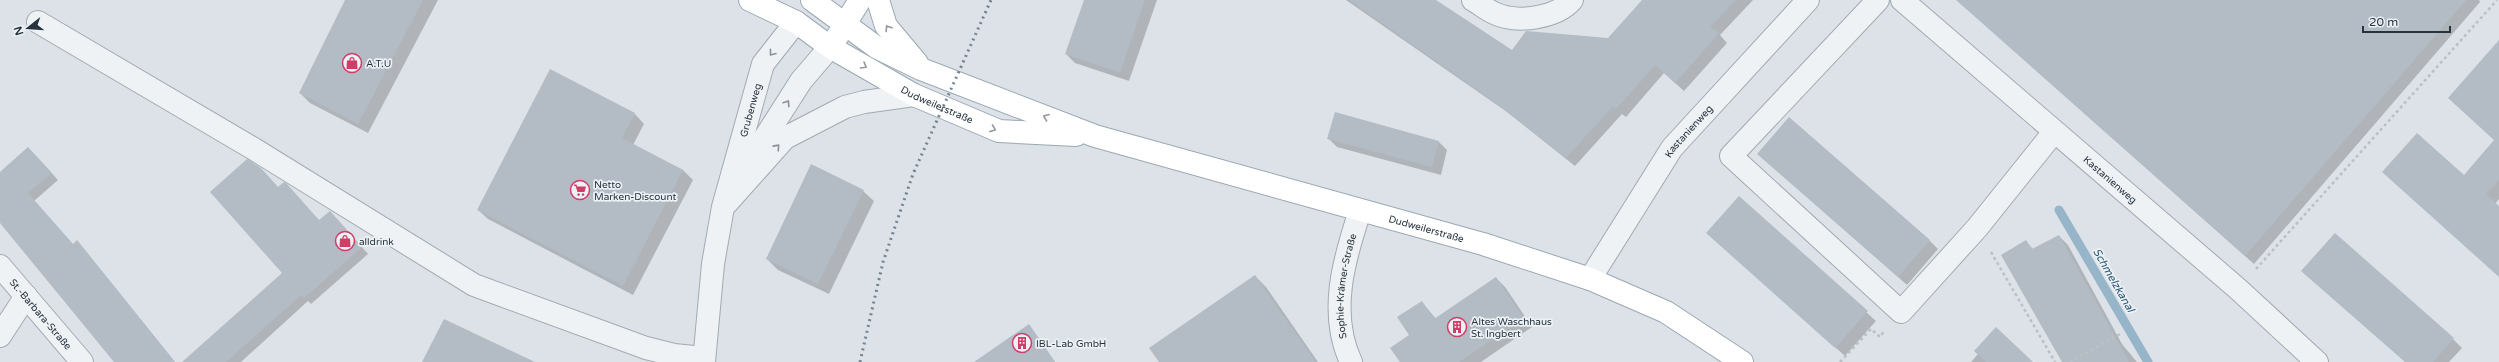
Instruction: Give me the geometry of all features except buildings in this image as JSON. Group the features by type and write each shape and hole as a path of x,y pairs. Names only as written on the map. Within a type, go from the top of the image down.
{"main road":[{"name":"Dudweilerstraße","path":"750,0 796,22 830,47 914,96 999,131 1095,136"},
{"path":"830,47 846,25 860,0"},
{"path":"878,0 886,26 921,69"},
{"name":"Dudweilerstraße","path":"814,1 876,47 921,69 1095,136 1483,244 1590,279 1666,312 1742,362"},
{"path":"796,22 814,1"}],"street":[{"path":"1473,0 1495,14 1517,18 1541,16 1564,9 1572,0"},
{"name":"Kastanienweg","path":"1590,279 1672,148 1808,0"},
{"path":"1878,0 1731,156 1901,312 1978,228 2054,132"},
{"name":"Kastanienweg","path":"1902,0 2238,289 2317,362"},
{"path":"38,22 254,149 474,285 646,348 704,360"},
{"name":"Grubenweg","path":"704,360 713,264 723,207 763,64 796,22"},
{"name":"Grubenweg","path":"723,207 801,81 830,47"},
{"path":"723,207 785,138 845,107 864,102 914,96"},
{"name":"Sophie-Krämer-Straße","path":"1351,362 1342,329 1340,296 1344,262 1360,211"},
{"name":"St.-Barbara-Straße","path":"0,266 82,362"},
{"path":"0,336 26,296"}],"path":[{"path":"2238,289 2497,0"},
{"path":"1978,228 2055,362"},
{"path":"1840,362 1871,329 1880,337"},
{"path":"2070,362 2122,333"}],"waterway":[{"name":"Schmelzkanal","path":"2059,210 2148,362"}],"railway":[{"path":"860,362 883,262 913,174 991,0"}],"place":[{"name":"A.T.U","path":"352,63"},
{"name":"Netto Marken-Discount","path":"580,190"},
{"name":"alldrink","path":"345,241"},
{"name":"Altes Waschhaus St. Ingbert","path":"1457,327"},
{"name":"IBL-Lab GmbH","path":"1022,343"}]}
